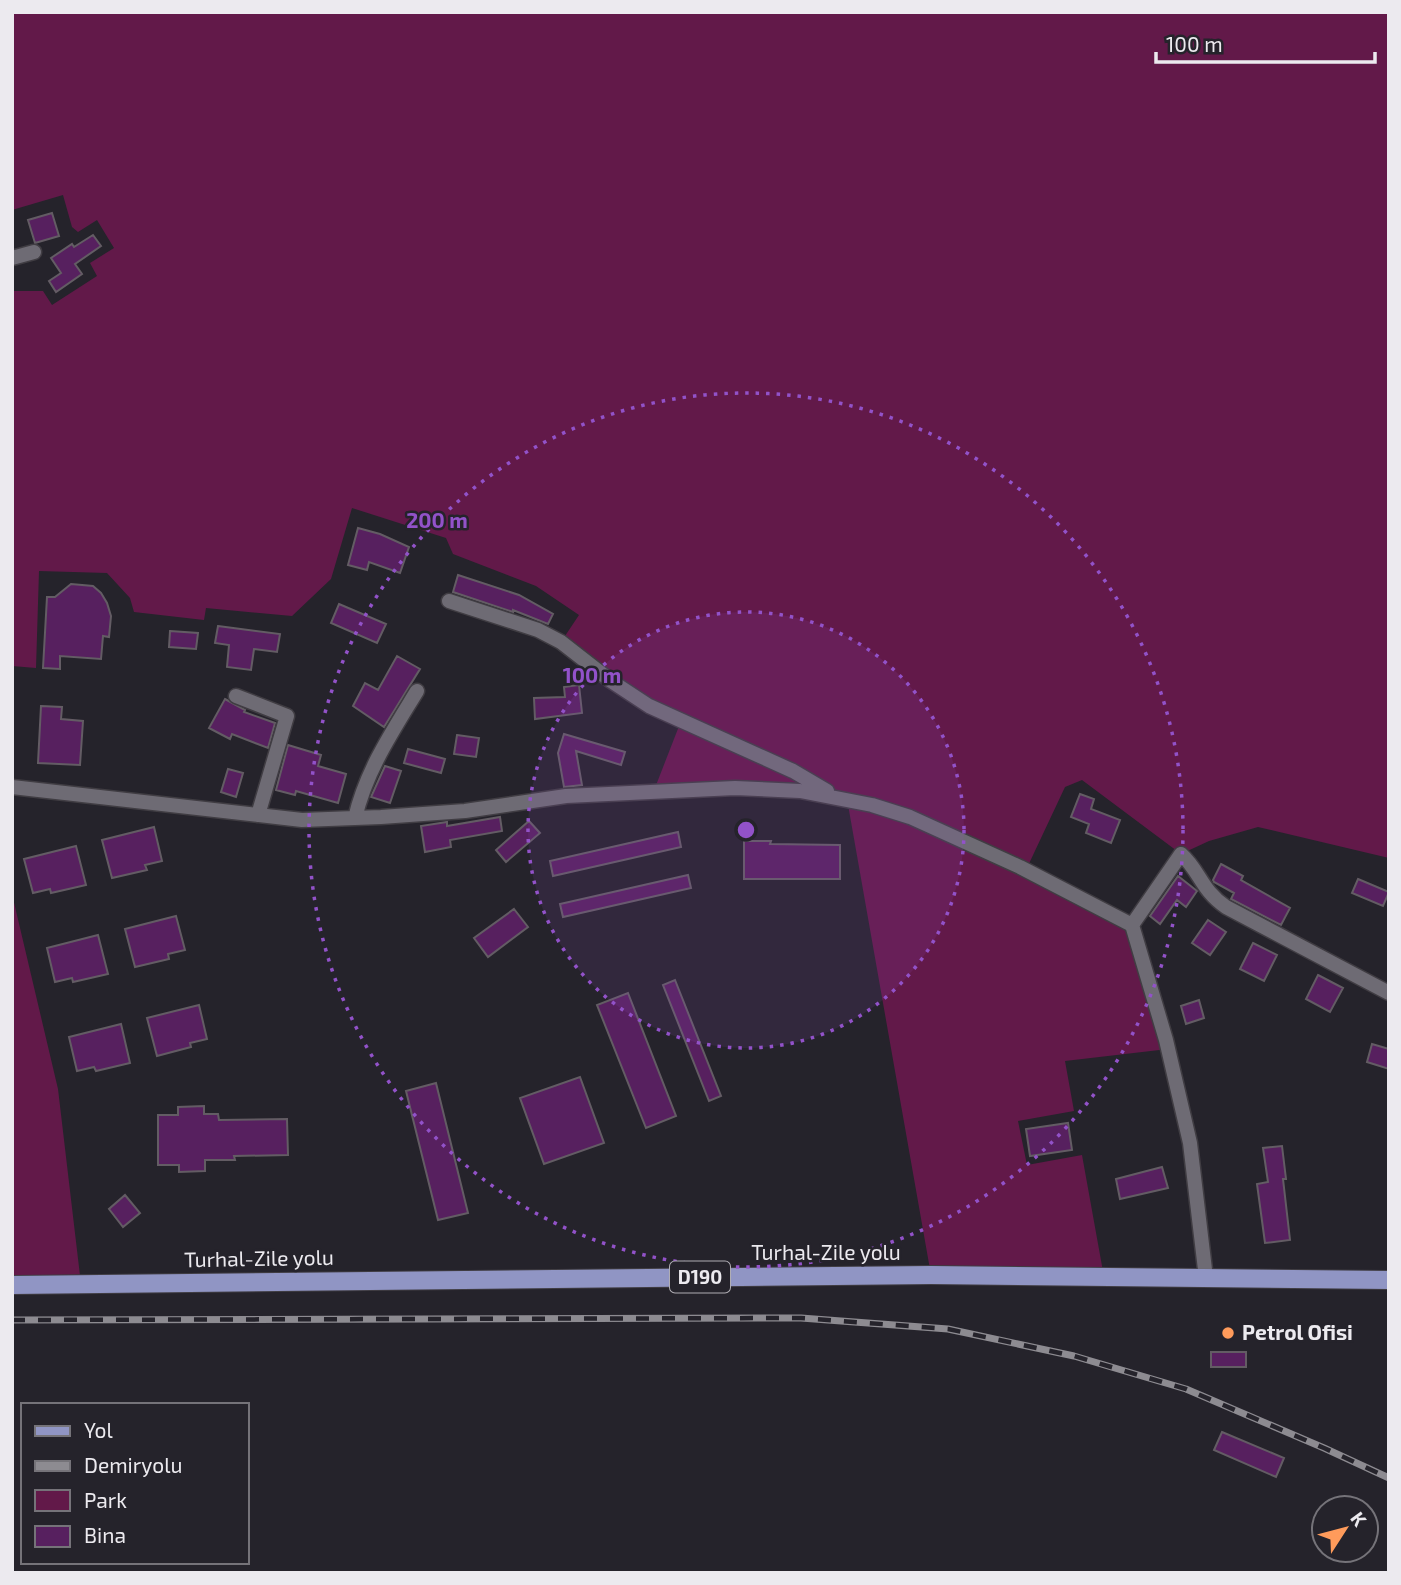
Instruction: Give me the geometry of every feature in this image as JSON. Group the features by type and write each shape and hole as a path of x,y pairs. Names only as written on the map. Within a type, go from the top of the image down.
{"main road":[{"name":"Turhal-Zile yolu","path":"12,1285 918,1275 1389,1280"}],"street":[{"path":"12,258 34,252"},
{"path":"449,601 512,620 549,636 649,706 793,771 836,796"},
{"path":"355,818 367,779 417,691"},
{"path":"236,696 287,716 258,815"},
{"path":"12,787 302,820 465,811 566,796 762,789 836,796 910,817 956,837 1132,925 1166,1040 1190,1143 1206,1278"},
{"path":"1132,925 1181,854 1188,860 1207,892 1226,907 1389,993"}],"green space":[{"path":"12,12 1389,12 1389,858 1258,827 1209,841 1181,854 1082,780 1065,787 1026,870 1132,925 1168,1049 1065,1061 1074,1111 1018,1121 1027,1165 1082,1155 1104,1277 931,1275 847,799 836,796 653,793 681,721 561,642 579,615 536,586 453,554 446,538 352,508 331,579 292,616 206,608 204,620 134,612 130,598 107,573 39,571 36,668 12,666 12,291 43,291 52,305 97,276 90,263 114,248 97,220 78,232 72,227 63,195 12,210"},
{"path":"12,894 58,1089 81,1284 12,1285"}],"building":[{"path":"52,213 59,236 35,243 28,220"},
{"path":"93,235 101,246 75,264 82,274 56,292 49,281 61,273 51,258 72,244 74,247"},
{"path":"358,528 409,547 400,573 369,562 367,570 348,565"},
{"path":"458,575 519,595 553,614 548,624 453,592"},
{"path":"71,584 93,586 101,593 111,616 109,637 103,636 101,659 60,656 60,669 43,668 47,597 55,597"},
{"path":"339,604 386,624 377,643 331,623"},
{"path":"218,626 280,634 277,652 254,649 251,670 227,667 229,645 215,643"},
{"path":"170,631 198,633 196,649 169,647"},
{"path":"397,656 420,669 384,727 353,706 365,683 378,690"},
{"path":"579,685 582,713 535,719 534,698 565,697 564,687"},
{"path":"225,699 245,710 244,712 275,723 268,748 232,734 230,739 209,728"},
{"path":"41,706 62,707 61,719 83,721 80,765 38,763"},
{"path":"564,734 625,752 621,765 576,751 582,785 564,787 558,753"},
{"path":"457,735 479,738 476,757 454,754"},
{"path":"288,745 321,755 318,766 346,774 338,803 296,791 295,795 276,790"},
{"path":"408,749 445,759 441,773 404,763"},
{"path":"385,766 401,771 390,803 371,797"},
{"path":"228,769 243,773 236,797 221,792"},
{"path":"1080,794 1094,799 1091,809 1120,820 1111,843 1086,833 1089,824 1071,817"},
{"path":"500,817 502,831 450,840 451,847 425,852 421,826 447,822 447,826"},
{"path":"529,821 540,833 506,862 496,850"},
{"path":"154,827 162,861 145,865 147,870 112,878 102,840"},
{"path":"678,832 681,847 553,876 550,861"},
{"path":"744,841 840,845 840,879 744,879"},
{"path":"76,846 86,885 51,893 50,889 33,893 24,859"},
{"path":"1221,864 1243,876 1241,880 1290,908 1281,925 1231,899 1234,893 1214,882"},
{"path":"688,875 691,888 563,917 560,904"},
{"path":"1178,876 1197,891 1186,907 1177,900 1160,924 1150,916"},
{"path":"1358,879 1389,892 1383,906 1352,893"},
{"path":"514,909 528,927 488,957 474,938"},
{"path":"176,916 185,950 168,954 169,959 135,967 125,929"},
{"path":"1208,920 1226,932 1210,955 1192,943"},
{"path":"98,935 108,974 73,982 72,978 55,982 47,948"},
{"path":"1253,943 1277,955 1264,981 1240,969"},
{"path":"1318,975 1343,988 1330,1012 1306,999"},
{"path":"675,980 721,1096 709,1101 663,985"},
{"path":"628,993 676,1116 646,1128 597,1005"},
{"path":"1199,1000 1204,1018 1186,1024 1181,1006"},
{"path":"199,1005 207,1039 190,1043 191,1047 157,1056 147,1018"},
{"path":"121,1024 130,1063 96,1071 94,1067 77,1071 69,1037"},
{"path":"1372,1044 1389,1049 1389,1069 1367,1062"},
{"path":"580,1077 604,1143 544,1164 520,1098"},
{"path":"436,1083 468,1213 438,1220 406,1091"},
{"path":"204,1106 204,1114 218,1114 219,1120 287,1119 288,1155 234,1156 235,1160 205,1160 205,1171 179,1172 179,1165 158,1165 158,1115 178,1115 178,1107"},
{"path":"1068,1123 1072,1150 1030,1156 1026,1129"},
{"path":"1282,1146 1290,1240 1265,1243 1257,1184 1268,1182 1263,1148"},
{"path":"1162,1167 1168,1188 1120,1199 1116,1179"},
{"path":"125,1195 140,1213 123,1227 109,1209"},
{"path":"1211,1352 1246,1352 1246,1367 1211,1367"},
{"path":"1222,1432 1284,1458 1276,1477 1214,1450"}],"railway":[{"path":"12,1320 801,1318 948,1329 1074,1356 1186,1389 1389,1478"}],"place":[{"name":"Petrol Ofisi","path":"1228,1333"}]}
